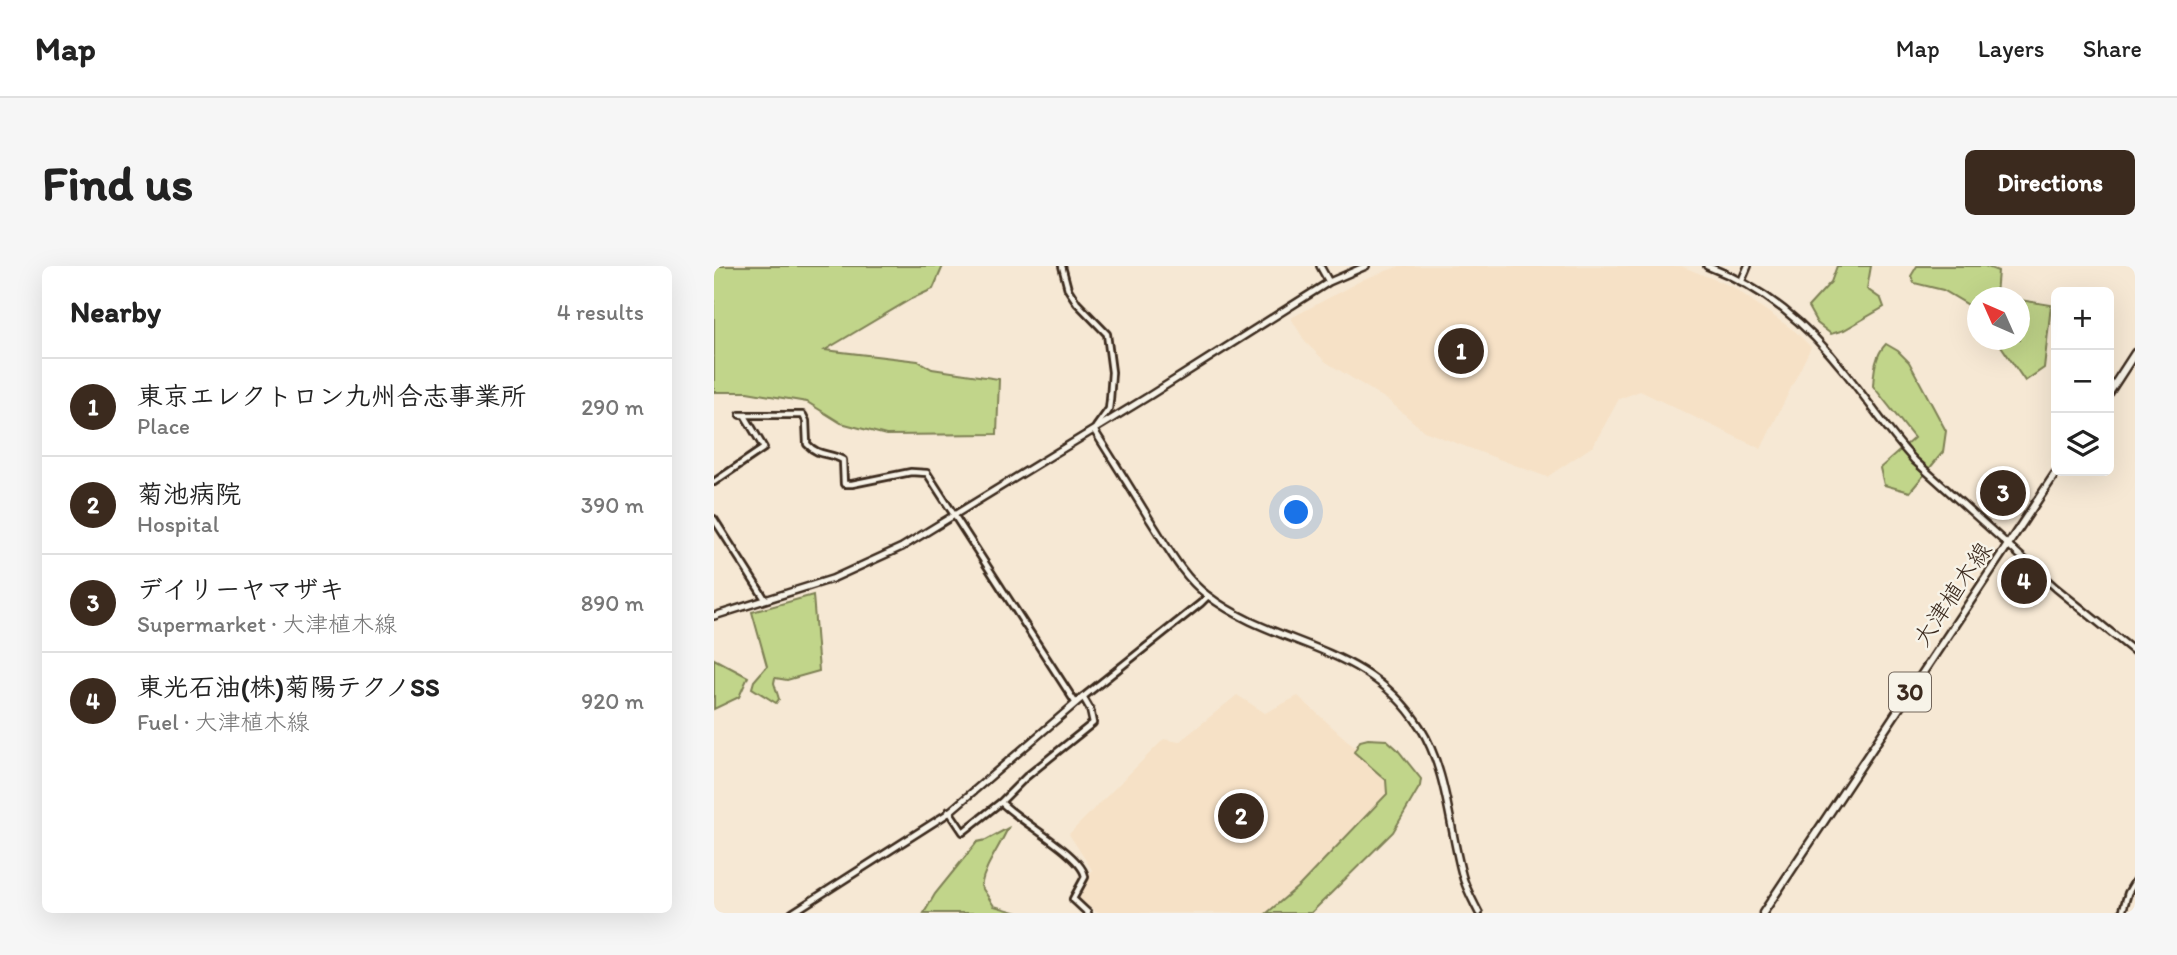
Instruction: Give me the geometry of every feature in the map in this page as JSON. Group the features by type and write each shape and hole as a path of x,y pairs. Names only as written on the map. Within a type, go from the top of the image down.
{"main road":[{"path":"2114,386 2135,354"},
{"name":"大津植木線","path":"1763,913 2054,476"}],"street":[{"path":"1062,266 1068,289 1077,303 1107,334 1112,372 1110,400 1108,409 1094,430"},
{"path":"1320,266 1329,282"},
{"path":"714,616 832,579 864,566 955,516 1329,282 1366,266"},
{"path":"1707,266 1742,280 1778,305 1807,330 1847,374 1906,451 2061,593 2135,653"},
{"path":"1742,280 1748,266"},
{"path":"714,482 764,448 742,415 803,415 806,421 807,444 815,453 835,455 843,460 844,484 911,472 927,473 1075,702"},
{"path":"1094,430 1178,564 1208,596 1249,620 1313,645 1360,668 1389,691 1408,712 1432,751 1456,839 1462,876 1479,913"},
{"path":"714,519 765,599"},
{"path":"792,913 949,811 1075,702 1208,596"},
{"path":"949,811 963,832 1093,723 1090,709 1083,697"},
{"path":"1000,802 1010,813 1081,865 1085,877 1073,900 1088,913"},
{"path":"2122,913 2135,881"}],"shaded area":[{"path":"1400,266 1681,266 1733,287 1796,332 1811,347 1761,449 1640,391 1619,399 1593,446 1547,477 1424,431 1389,401 1326,362 1306,343 1291,318 1364,279"},
{"path":"1237,695 1265,713 1298,696 1412,799 1307,913 1098,913 1079,899 1092,870 1069,834 1164,739 1179,742"}],"green space":[{"path":"714,266 943,266 933,289 911,299 825,350 918,361 932,369 999,379 997,434 886,435 841,423 807,402 747,392 714,392"},
{"path":"1837,266 1871,266 1867,289 1881,299 1884,307 1844,330 1831,334 1817,323 1808,307 1831,282"},
{"path":"1917,266 1985,266 1998,271 1997,287 1967,287 1967,304 1943,290 1914,283 1911,276"},
{"path":"2030,302 2051,305 2044,368 2025,381 2004,350 2030,350"},
{"path":"1886,344 1909,362 1946,431 1943,452 1910,492 1884,485 1880,468 1914,438 1873,386 1877,358"},
{"path":"813,595 819,671 787,680 775,678 779,699 776,703 752,688 754,681 767,666 752,612"},
{"path":"714,659 748,677 739,697 714,709"},
{"path":"1387,740 1397,749 1421,779 1420,786 1393,832 1311,913 1267,913 1300,885 1387,794 1386,780 1354,752 1360,741"},
{"path":"1008,828 981,886 994,906 1018,913 924,913 935,894 977,842"}],"place":[{"name":"東京エレクトロン九州合志事業所","path":"1461,351"},
{"name":"デイリーヤマザキ","path":"2003,493"},
{"name":"東光石油(株)菊陽テクノSS","path":"2024,581"},
{"name":"菊池病院","path":"1241,816"}]}
